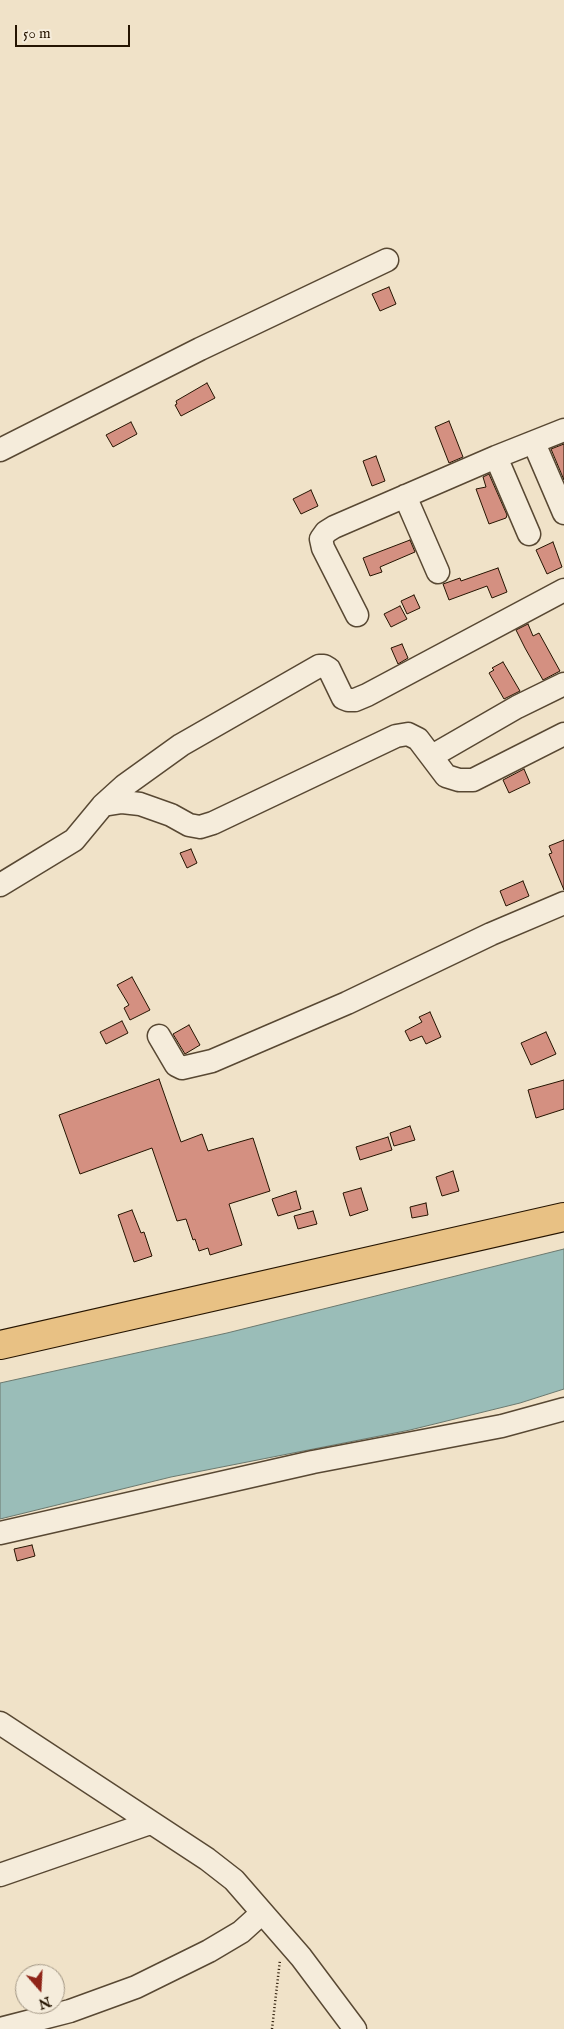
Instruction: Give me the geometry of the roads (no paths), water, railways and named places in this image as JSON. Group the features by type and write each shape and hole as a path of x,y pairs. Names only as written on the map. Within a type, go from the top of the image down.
{"main road":[{"path":"0,1345 564,1217"}],"street":[{"path":"0,450 200,349 387,260"},
{"path":"357,615 324,548 321,539 326,532 496,457 564,430"},
{"path":"534,443 564,513"},
{"path":"496,457 528,534"},
{"path":"405,496 438,572"},
{"path":"0,885 74,840 103,805 124,786 181,745 320,666 329,669 343,698 355,700 564,590"},
{"path":"432,756 517,707 564,684"},
{"path":"103,805 122,802 140,804 171,815 189,825 200,827 213,823 396,736 408,734 418,739 446,776 459,780 472,780 564,734"},
{"path":"159,1036 176,1065 182,1068 212,1061 347,1003 491,934 564,903"},
{"path":"0,1533 313,1462 502,1426 564,1409"},
{"path":"0,1723 207,1860 234,1880 300,1957 355,2029"},
{"path":"0,1875 150,1823"},
{"path":"0,2029 70,2011 136,1987 208,1952 241,1932 262,1913"}],"water":[{"path":"564,1249 564,1389 520,1403 410,1430 171,1477 0,1519 0,1383 227,1333"}]}
